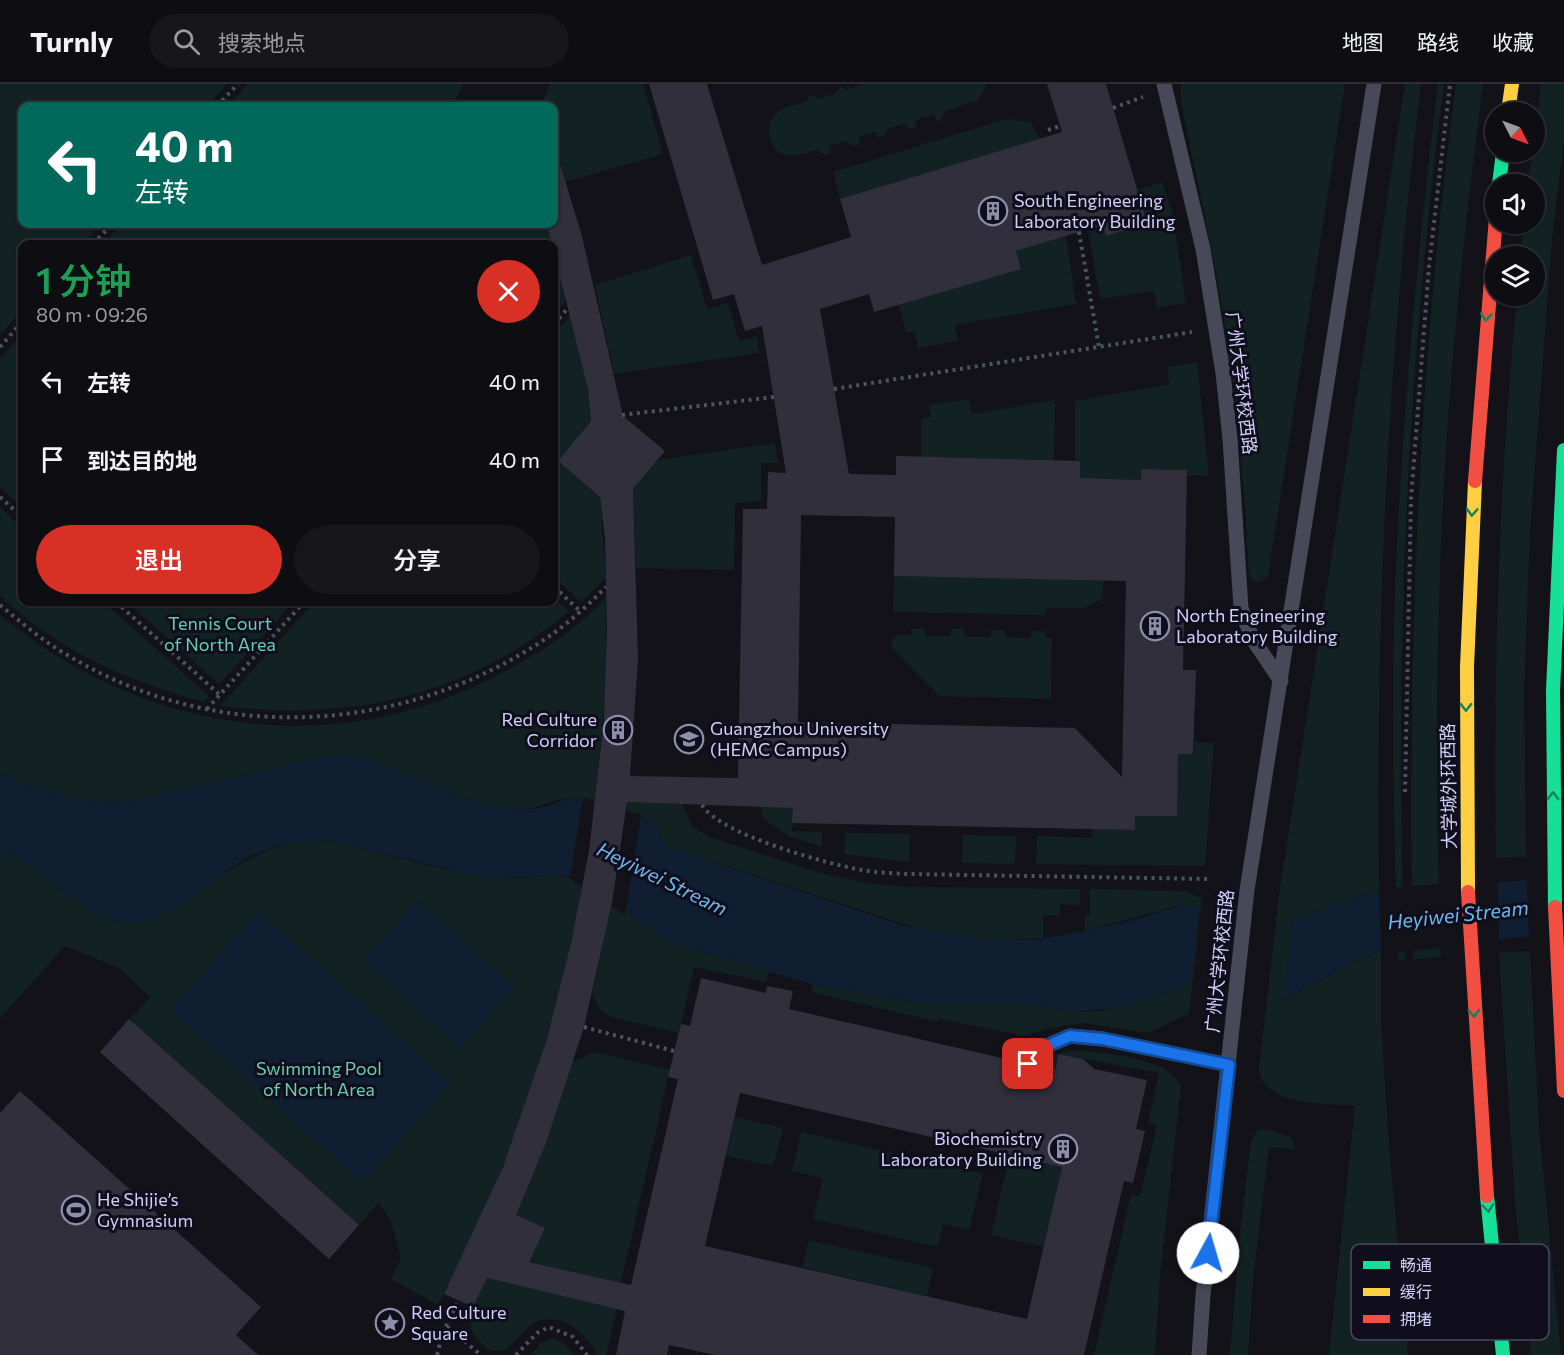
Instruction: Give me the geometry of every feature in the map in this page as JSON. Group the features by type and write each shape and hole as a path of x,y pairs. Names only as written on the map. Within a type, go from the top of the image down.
{"main road":[{"path":"1509,102 1512,84"},
{"name":"大学城外环西路","path":"1491,1244 1471,955 1466,733 1471,526 1477,423 1494,234"},
{"path":"1564,450 1555,639 1553,855 1564,1091"},
{"name":"大学城外环西路","path":"1501,1340 1503,1355"}],"lane":[{"name":"广州大学环校西路","path":"1164,84 1203,249 1216,328 1230,439 1241,609 1252,638 1281,681"},
{"name":"广州大学环校西路","path":"1199,1355 1203,1294 1247,890 1374,84"},
{"path":"1028,1064 1042,1048 1070,1036 1078,1036 1229,1065"}],"path":[{"path":"222,102 238,84"},
{"path":"1405,792 1411,499 1429,266 1450,84"},
{"path":"1113,108 1150,95"},
{"path":"1048,130 1060,126"},
{"path":"97,240 108,228"},
{"path":"1079,232 1099,347"},
{"path":"558,319 569,307"},
{"path":"0,347 18,327"},
{"path":"834,389 1216,328"},
{"path":"622,415 774,397"},
{"path":"0,497 18,513"},
{"path":"0,605 69,657 108,677 155,696 207,709 256,717 306,719 357,714 406,704 488,672 552,634 606,587"},
{"path":"558,591 580,611"},
{"path":"120,606 220,695"},
{"path":"207,709 300,606"},
{"path":"702,805 722,824 816,859 862,870 908,874 1211,879"},
{"path":"584,1027 674,1051"},
{"path":"437,1355 458,1301"},
{"path":"446,1327 481,1355"},
{"path":"516,1355 537,1333 549,1327 573,1337 587,1355"}],"green space":[{"path":"0,84 227,84 211,102 18,102 18,228 97,228 86,240 18,240 18,315 0,335"},
{"path":"248,84 463,84 456,100 461,102 232,102"},
{"path":"550,84 643,84 663,154 565,182 558,160 558,102 543,102"},
{"path":"863,84 987,84 978,100 945,111 941,120 937,121 933,115 916,120 916,126 911,129 904,124 887,129 884,137 878,137 875,132 859,137 860,142 856,146 850,145 847,141 831,145 828,155 822,154 819,149 799,155 787,155 775,148 769,136 769,129 774,116 779,111 806,102 810,94 818,99 835,94 840,86 847,90"},
{"path":"1181,84 1345,84 1268,576 1259,583 1252,580 1249,575 1242,470 1231,365 1216,271 1181,103"},
{"path":"1405,84 1421,84 1400,286 1386,487 1379,689 1379,892 1359,896 1292,921 1284,1000 1360,958 1381,951 1381,1022 1398,1244 1351,1244 1351,1340 1407,1340 1408,1355 1329,1355 1355,1106 1298,1101 1272,1091 1263,1082 1259,1070 1279,895"},
{"path":"1438,84 1444,84 1420,302 1406,521 1401,740 1405,959 1398,960 1393,681 1395,589 1411,336"},
{"path":"1456,84 1483,84 1468,204 1449,402 1440,560 1437,798 1441,957 1413,959 1412,740 1418,521 1432,302"},
{"path":"1541,84 1564,84 1564,138 1552,239 1530,532 1524,692 1526,857 1496,858 1495,717 1499,577 1506,436 1516,306 1545,306 1545,246 1521,246 1523,234 1545,234 1545,174 1529,174 1531,162 1545,162 1545,102 1539,102"},
{"path":"1006,119 1031,122 1040,139 840,199 833,172"},
{"path":"1162,182 1173,216 1186,303 1157,308 1154,291 1100,299 1088,230 1103,225 1106,236 1146,224 1137,190"},
{"path":"118,228 548,228 552,240 107,240"},
{"path":"1066,236 1076,304 955,325 958,341 918,348 915,331 906,333 899,304 1021,269 1016,251"},
{"path":"691,255 707,309 728,303 739,341 757,336 759,353 614,374 595,285"},
{"path":"558,262 567,299 558,309"},
{"path":"571,315 588,389 591,421 558,461 558,330"},
{"path":"18,339 18,503 0,487 0,359"},
{"path":"1197,362 1209,476 1187,475 1187,470 1141,469 1141,480 1080,478 1080,461 1075,460 1075,401 1169,384 1167,367"},
{"path":"969,399 972,414 1055,400 1054,460 921,457 921,419 931,417 929,405"},
{"path":"775,443 778,463 761,463 761,501 735,503 734,570 636,568 633,489 658,460"},
{"path":"558,461 600,497 606,578 581,602 558,581"},
{"path":"0,507 18,524 18,606 108,606 209,696 204,702 176,694 95,662 46,633 0,596"},
{"path":"894,576 1103,580 1103,598 1084,608 1046,608 1045,615 893,612"},
{"path":"606,597 606,687 595,804 568,799 526,809 501,808 459,796 379,764 336,755 142,799 122,801 70,797 0,774 0,615 56,656 116,687 179,710 243,723 309,726 375,718 440,701 504,672 545,648 571,630"},
{"path":"558,601 569,611 530,640 490,664 448,683 405,697 361,706 315,710 268,710 220,706 310,606 558,606"},
{"name":"Tennis Court of North Area","path":"131,606 290,606 219,684"},
{"path":"911,629 925,629 925,636 950,636 951,629 964,629 965,637 991,637 991,630 1005,630 1005,637 1031,638 1031,631 1045,631 1045,638 1052,638 1051,699 939,696 891,647 892,640 898,635 911,635"},
{"path":"1194,742 1214,743 1205,866 1036,864 1037,836 1092,838 1093,829 1135,830 1135,816 1176,816 1178,754 1194,754"},
{"path":"627,802 682,804 692,826 710,837 817,872 865,883 906,887 1080,889 1080,905 1060,904 1060,915 1043,915 1043,938 994,941 923,930 669,847 661,840 657,822 625,813"},
{"path":"761,807 796,808 792,831 822,832 822,847 791,837 763,819"},
{"path":"845,833 910,834 909,862 844,854"},
{"path":"963,835 1016,836 1015,864 962,863"},
{"name":"Swimming Pool of North Area","path":"318,840 336,842 474,874 521,878 560,876 583,884 550,1028 516,1134 487,1203 438,1305 391,1279 401,1258 390,1218 378,1204 329,1259 100,1052 150,997 119,968 65,946 0,1018 0,850 29,863 63,891 143,922 187,899 246,861 267,851"},
{"path":"1090,889 1186,891 1202,899 1189,1013 1149,1033 1083,1023 1049,1028 1025,1036 939,1019 938,1022 811,992 812,984 924,1004 1027,1004 1077,1012 1102,1011 1196,944 1200,910 1177,906 1085,931 1085,915 1090,915"},
{"path":"612,903 676,945 769,969 766,982 694,967 679,1033 611,1017 601,1011 592,995"},
{"path":"1530,951 1539,1127 1561,1355 1531,1355 1529,1340 1549,1340 1549,1244 1519,1244 1499,953"},
{"path":"1081,1050 1137,1059 1164,1069 1174,1076 1181,1086 1160,1276 1155,1355 1094,1355 1131,1194 1140,1196 1157,1125 1148,1122 1159,1073 1059,1054"},
{"path":"595,1052 670,1070 621,1283 498,1254 508,1233 537,1245 545,1229 516,1215 546,1143 572,1062"},
{"path":"1059,1054 1055,1070 1046,1068 1052,1058"},
{"path":"735,1117 783,1128 773,1166 726,1156"},
{"path":"1267,1129 1291,1137 1296,1149 1269,1147 1253,1280 1248,1355 1230,1355 1239,1242 1251,1141 1258,1130"},
{"path":"801,1132 983,1174 969,1230 943,1224 938,1247 813,1219 823,1178 792,1171"},
{"path":"1010,1155 1062,1167 1044,1247 991,1235"},
{"path":"809,1240 933,1268 927,1296 802,1267"},
{"path":"487,1278 617,1309 606,1355 597,1355 579,1332 562,1321 552,1319 533,1324 505,1350 490,1350 473,1334 471,1325 473,1308"},
{"path":"552,1338 563,1342 574,1355 531,1355 541,1343"}],"water":[{"name":"Heyiwei Stream","path":"348,754 387,766 462,797 501,808 533,809 567,799 577,799 657,822 661,840 669,847 902,925 986,940 1033,940 1127,922 1183,905 1200,909 1191,983 1129,1006 1077,1012 1027,1004 924,1004 812,984 769,972 769,969 676,945 570,876 484,878 336,842 323,841 286,844 263,851 240,862 185,902 154,919 139,923 125,923 109,919 93,911 32,867 0,850 0,774 70,797 122,801 142,799 318,758"},
{"name":"Heyiwei Stream","path":"1564,877 1564,933 1380,951 1360,958 1283,1000 1292,921 1359,896 1379,892"},
{"path":"418,901 514,987 460,1047 364,960"},
{"path":"259,912 450,1084 362,1182 170,1010"}],"pier":[{"path":"583,797 641,815 625,915 570,879"},
{"path":"1564,874 1564,936 1529,939 1527,877"},
{"path":"1497,879 1499,942 1381,954 1379,889"}],"building":[{"path":"649,84 707,84 762,265 851,237 840,199 1062,132 1047,84 1106,84 1147,223 1106,236 1103,225 1016,251 1021,269 874,312 869,294 820,309 849,474 896,475 896,456 1080,461 1080,478 1141,480 1141,469 1187,470 1183,670 1196,670 1193,754 1178,754 1177,816 1135,816 1135,830 792,823 793,808 627,802 612,903 584,1027 546,1143 516,1215 545,1228 529,1262 631,1285 678,1079 668,1077 681,1024 690,1026 701,978 766,993 767,986 793,991 789,1009 1019,1062 1019,1068 1026,1073 1032,1073 1039,1066 1055,1070 1058,1054 1083,1059 1094,1069 1147,1080 1136,1129 1145,1131 1133,1183 1124,1181 1084,1355 715,1355 669,1345 667,1355 616,1355 625,1311 487,1278 473,1307 444,1294 503,1167 547,1039 571,943 589,851 604,719 607,629 605,538 600,497 558,461 591,421 588,389 558,268 558,240 551,240 548,228 558,228 558,164 560,164 582,236 623,416 665,451 633,489 638,659 630,776 738,778 743,509 767,509 768,472 786,473 762,326 745,331 734,294 713,300","holes":["801,515 895,517 894,576 1126,581 1122,777 1075,728 798,722","740,1093 1062,1167 1027,1319 705,1246"]},
{"path":"129,1019 359,1225 329,1259 100,1052"},
{"name":"He Shijie’s Gymnasium","path":"20,1091 261,1307 236,1335 258,1355 0,1355 0,1113"}],"traffic: fast":[{"path":"1500,174 1502,162"},
{"path":"1555,907 1553,690 1564,450"},
{"path":"1487,1196 1492,1244"},
{"path":"1501,1340 1503,1355"}],"traffic: slow":[{"path":"1509,102 1512,84"},
{"path":"1468,892 1467,667 1475,481"}],"traffic: jam":[{"path":"1475,481 1495,234"},
{"path":"1468,892 1487,1196"},
{"path":"1555,907 1564,1091"}],"place":[{"name":"South Engineering Laboratory Building","path":"993,211"},
{"name":"North Engineering Laboratory Building","path":"1155,626"},
{"name":"Red Culture Corridor","path":"618,730"},
{"name":"Guangzhou University (HEMC Campus)","path":"689,739"},
{"name":"Biochemistry Laboratory Building","path":"1063,1149"},
{"name":"He Shijie’s Gymnasium","path":"76,1210"},
{"name":"Red Culture Square","path":"390,1323"}],"route":[{"path":"1028,1064 1042,1048 1055,1041 1070,1036 1086,1036 1229,1065 1208,1253"}]}
